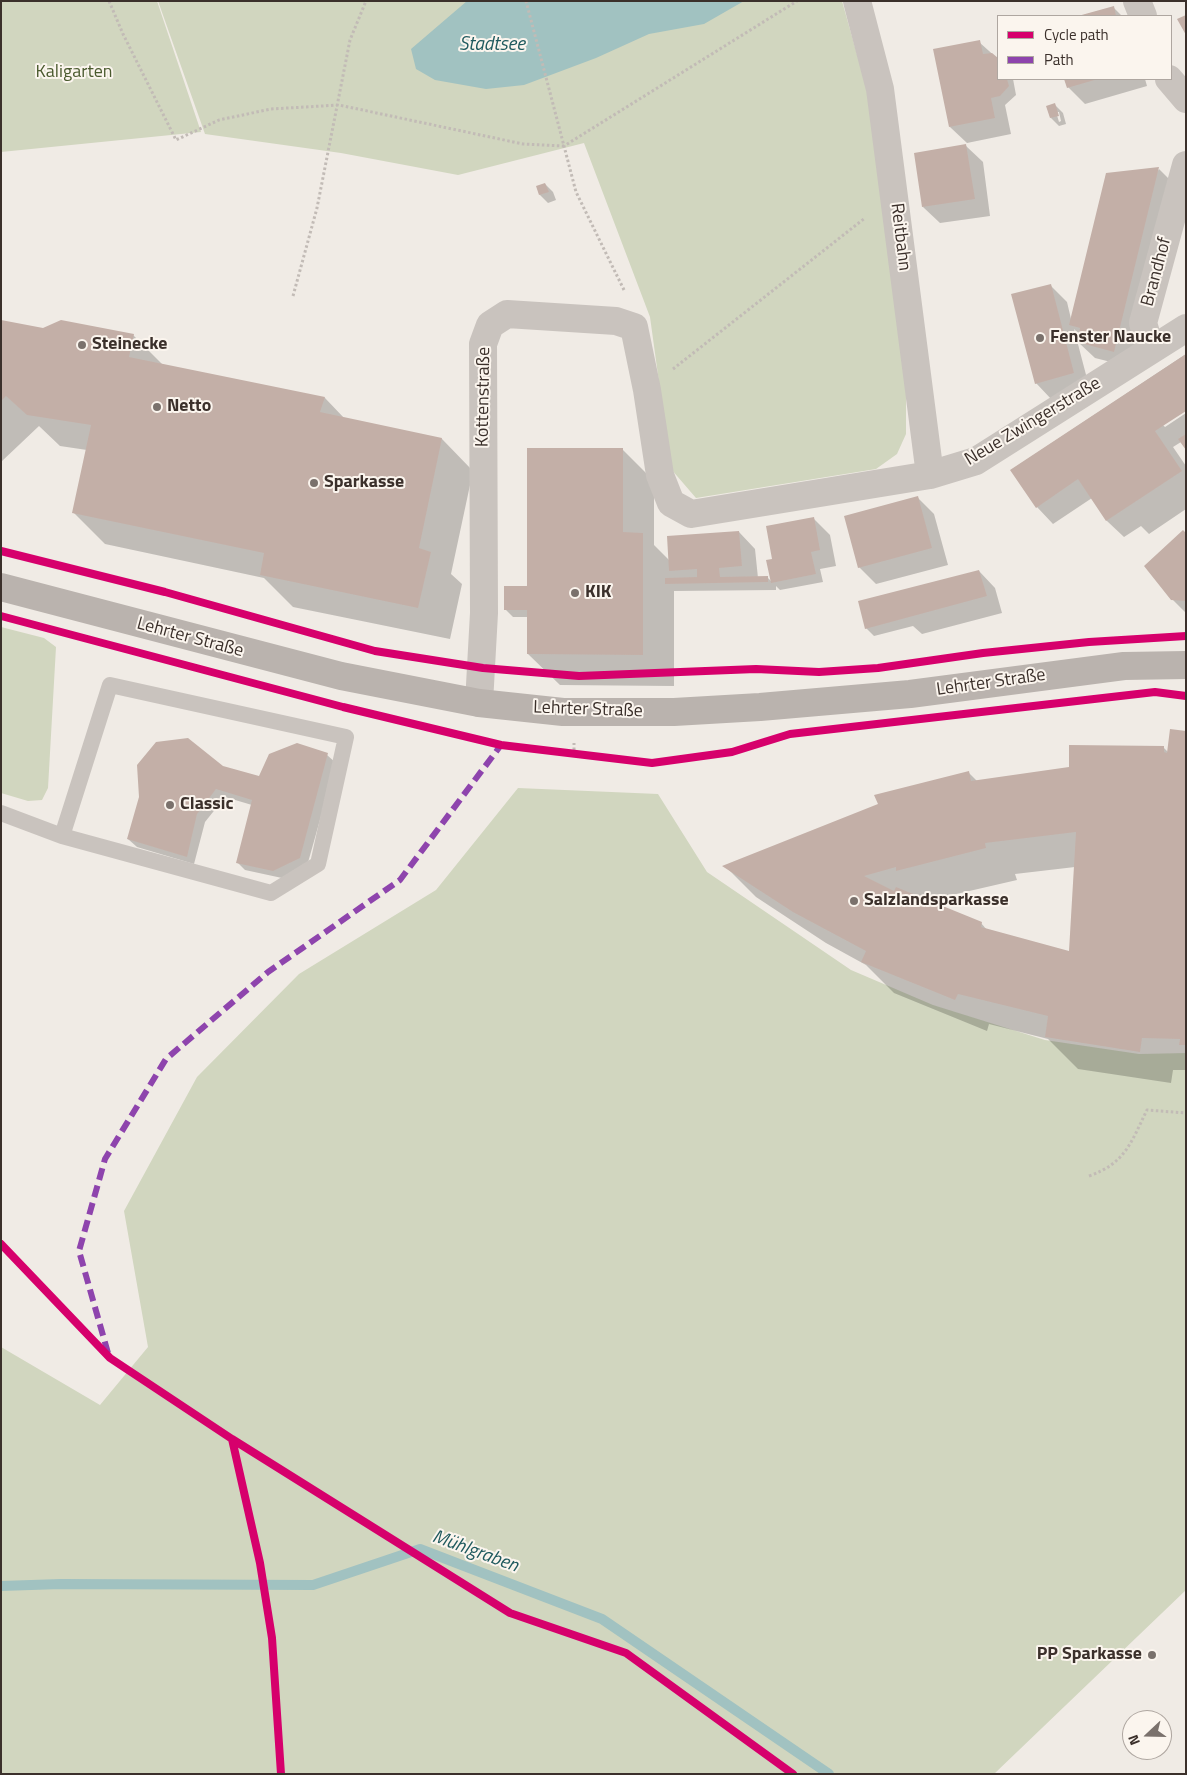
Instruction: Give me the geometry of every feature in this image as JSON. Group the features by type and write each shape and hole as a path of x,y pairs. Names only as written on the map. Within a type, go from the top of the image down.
{"main road":[{"name":"Lehrter Straße","path":"1,587 341,676 479,703 590,713 693,711 910,694 1124,666 1186,666"}],"street":[{"name":"Reitbahn","path":"857,1 880,89 930,476"},
{"path":"1137,1 1143,15"},
{"path":"1170,80 1186,99"},
{"name":"Brandhof","path":"1151,350 1144,323 1186,165"},
{"name":"Kottenstraße","path":"479,703 484,613 482,344 490,325 506,314 616,321 634,327"},
{"path":"634,327 647,390"},
{"name":"Neue Zwingerstraße","path":"647,390 660,475 671,504 691,514 930,476 976,461 1186,328"}],"lane":[{"path":"1,813 62,836 272,893 318,864 346,736 110,685 62,836"}],"path":[{"path":"109,1 123,34 176,140 219,120 271,109 339,105 523,144 564,146 797,1"},
{"path":"293,296 317,208 339,105 350,40 366,1"},
{"path":"526,1 576,192 621,282 634,327"},
{"path":"647,390 895,195"},
{"path":"1089,1176 1104,1171 1119,1161 1147,1110 1186,1113"}],"green space":[{"name":"Kaligarten","path":"1,1 157,1 201,132 1,152"},
{"path":"158,1 842,1 867,90 906,392 906,434 897,454 876,469 696,498 671,469 650,317 584,143 458,175 341,153 205,134"},
{"path":"1,627 44,638 56,647 48,788 42,800 28,801 1,793"},
{"path":"518,788 658,794 707,872 851,970 933,1005 1045,1040 1139,1054 1186,1053 1186,1590 994,1774 1,1774 1,1347 100,1405 148,1347 124,1211 197,1077 299,974 436,890"}],"water":[{"name":"Stadtsee","path":"467,1 744,1 704,24 649,34 596,58 524,85 486,89 435,80 416,69 411,49"}],"building":[{"path":"1114,6 1116,15 1082,15"},
{"path":"1186,15 1186,35 1177,19"},
{"path":"980,40 983,54 992,53 997,57 997,80 1007,80 1009,86 1000,96 991,98 995,118 949,127 933,49"},
{"path":"1064,80 1095,80 1067,88"},
{"path":"1055,103 1059,116 1050,118 1046,106"},
{"path":"966,144 975,199 922,207 914,153"},
{"path":"1159,167 1114,352 1077,342 1080,328 1069,325 1106,173"},
{"path":"545,183 549,192 539,195 536,186"},
{"path":"1051,284 1074,373 1035,384 1011,294"},
{"path":"1,320 43,328 61,320 134,334 129,357 325,397 320,412 442,438 419,548 431,552 418,608 260,575 264,553 72,513 91,425 27,415 6,396 1,401"},
{"path":"1186,354 1186,411 1155,431 1182,471 1106,521 1078,479 1036,508 1010,470"},
{"path":"1186,434 1186,450 1178,439"},
{"path":"527,448 623,448 623,532 643,533 643,655 527,654 527,610 504,610 504,586 527,586"},
{"path":"918,496 932,548 858,568 844,516"},
{"path":"814,517 820,550 811,552 816,574 771,583 766,560 772,559 766,526"},
{"path":"1183,530 1186,533 1186,601 1171,600 1144,566"},
{"path":"739,531 742,566 719,568 720,577 768,576 768,582 665,584 665,578 697,577 697,569 669,571 667,536"},
{"path":"979,570 987,596 865,629 858,601"},
{"name":"Salzlandsparkasse","path":"1170,729 1186,731 1186,1045 1179,1045 1180,1039 1142,1038 1140,1052 1045,1037 1048,1016 958,994 955,1000 861,962 866,951 793,912 722,866 878,804 874,795 969,771 971,781 1069,767 1069,745 1164,746 1164,752 1167,753","holes":["1076,832 1069,951 981,927 982,922 896,887 894,891 864,876 896,867 896,871 986,848 985,843"]},
{"path":"188,738 223,766 259,776 269,754 297,743 328,753 300,858 273,871 236,863 252,800 216,789 197,814 187,857 127,839 139,797 137,765 156,742"}],"waterway":[{"name":"Mühlgraben","path":"1,1586 61,1584 313,1585 420,1549 602,1619 829,1774"}],"marked path":[{"path":"108,1353 79,1251 105,1159 166,1059 268,972 400,880 501,745"}],"cycle path":[{"path":"1,551 165,592 375,651 483,668 579,676 756,669 819,672 878,668 983,653 1089,642 1186,636"},
{"path":"1,616 343,707 501,745 652,763 732,752 790,734 1155,692 1186,696"},
{"path":"1,1244 110,1358 232,1439 260,1563 272,1638 281,1774"},
{"path":"232,1439 510,1613 626,1653 793,1774"}],"place":[{"name":"Fenster Naucke","path":"1040,338"},
{"name":"Steinecke","path":"82,345"},
{"name":"Netto","path":"157,407"},
{"name":"Sparkasse","path":"314,483"},
{"name":"KIK","path":"575,593"},
{"name":"Classic","path":"170,805"},
{"name":"Salzlandsparkasse","path":"854,901"},
{"name":"PP Sparkasse","path":"1152,1655"}]}
